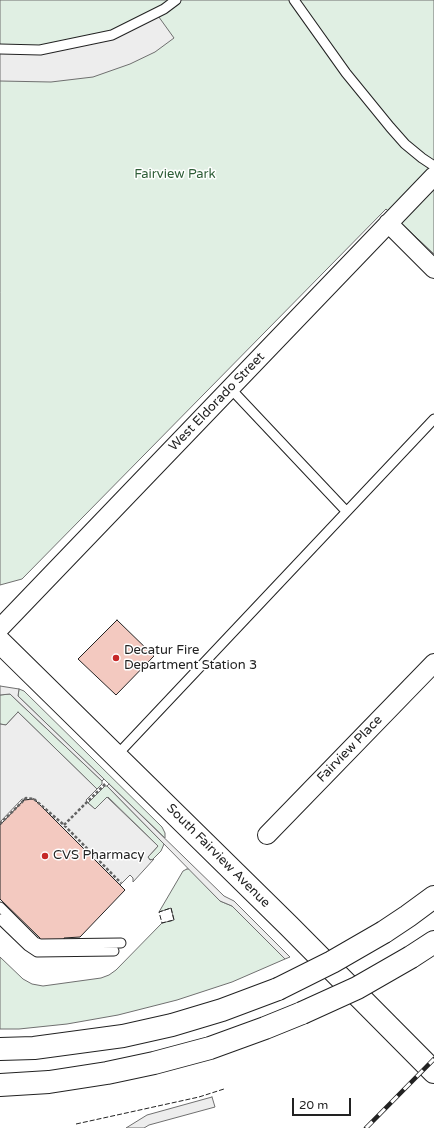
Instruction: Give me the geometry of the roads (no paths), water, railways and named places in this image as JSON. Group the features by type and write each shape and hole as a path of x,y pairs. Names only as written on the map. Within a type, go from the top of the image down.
{"main road":[{"name":"South Fairview Avenue","path":"0,642 278,915 434,1072"},
{"path":"0,1049 34,1048 123,1036 172,1025 222,1010 278,988 332,962 384,932 434,897"},
{"path":"0,1085 49,1082 107,1073 154,1063 210,1048 302,1013 357,988 434,942"}],"street":[{"name":"West Eldorado Street","path":"0,628 434,176"},
{"path":"388,224 434,269"},
{"name":"Fairview Place","path":"267,835 434,663"}],"lane":[{"path":"0,49 40,50 112,35 164,8 176,0"},
{"path":"294,0 346,73 390,127 405,144 434,166"},
{"path":"230,388 346,511"},
{"path":"116,756 434,419"},
{"path":"0,907 35,942 40,944 121,943"},
{"path":"0,920 28,946 37,952 114,951"}],"railway":[{"path":"366,1128 434,1059"}],"place":[{"name":"Decatur Fire Department Station 3","path":"116,658"},
{"name":"CVS Pharmacy","path":"45,856"}],"park label":[{"name":"Fairview Park","path":"175,175"}]}
